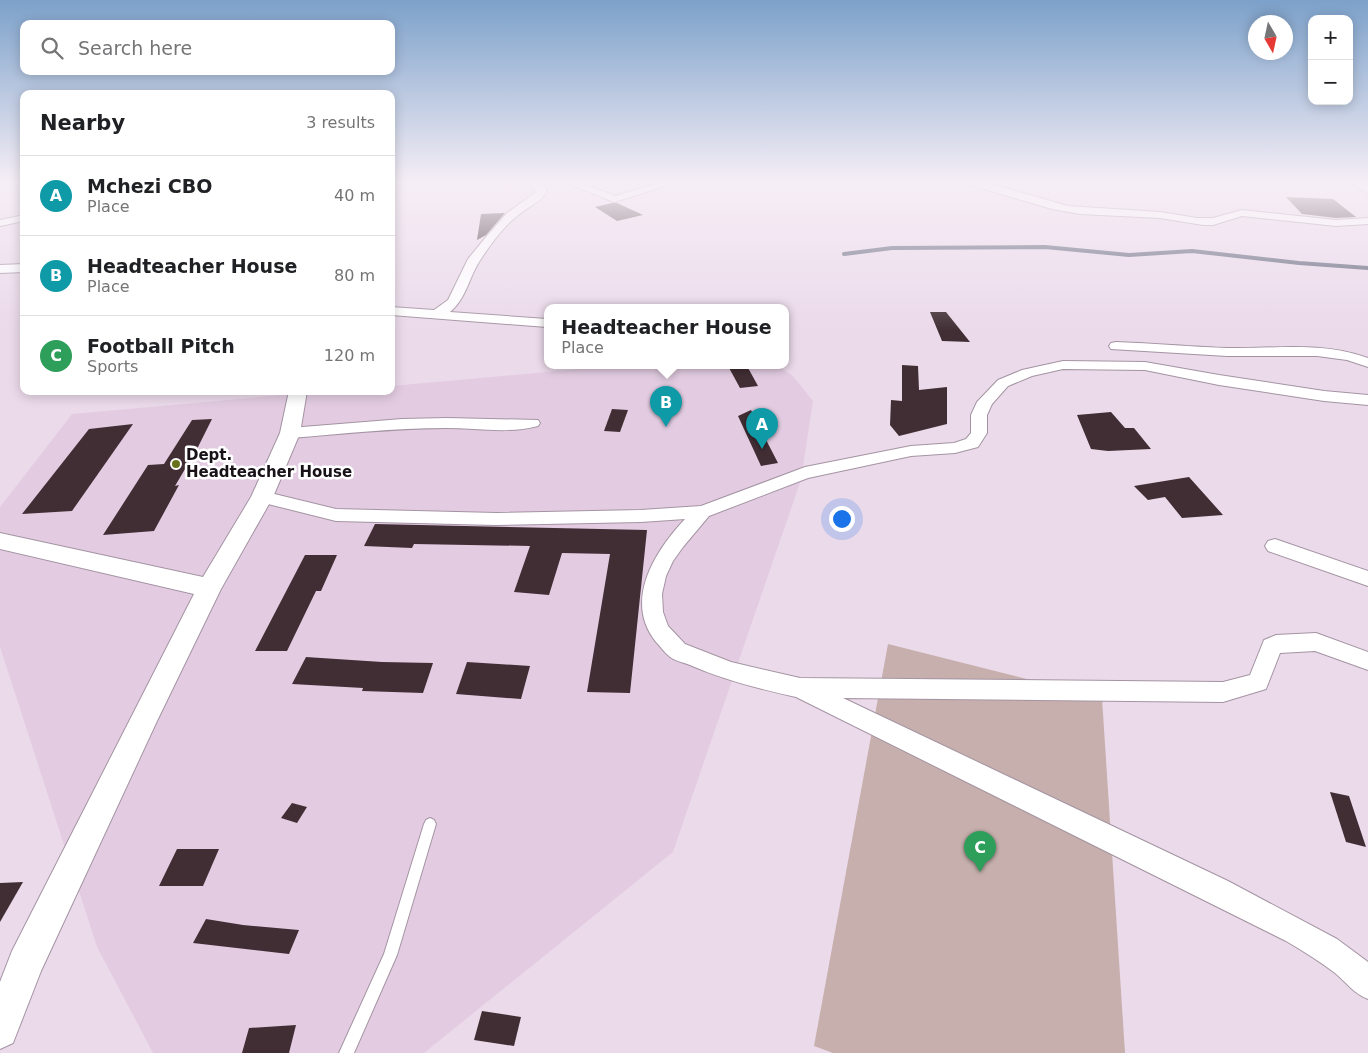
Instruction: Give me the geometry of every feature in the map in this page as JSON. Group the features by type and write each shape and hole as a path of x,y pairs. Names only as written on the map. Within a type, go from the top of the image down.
{"street":[{"path":"438,314 454,302 474,259 496,232"},
{"path":"0,269 20,268"},
{"path":"395,311 544,323"},
{"path":"1116,346 1225,352 1310,351 1343,355 1368,363"},
{"path":"262,497 336,515 496,518 641,516 703,512 805,473 894,454 955,448 972,443 978,433 980,416 985,402 1003,383 1027,373 1063,365 1145,366 1219,380 1324,396 1368,400"},
{"path":"0,1030 25,964 210,588 262,497 290,433 297,395"},
{"path":"290,433 402,424 532,423"},
{"path":"703,512 680,535 664,558 652,584 651,608 658,629 674,649 708,664 749,678 800,688 1223,692 1258,682 1272,646 1276,644 1316,642 1368,661"},
{"path":"0,541 210,588"},
{"path":"1275,546 1368,579"},
{"path":"800,688 1218,891 1296,931 1327,949 1368,984"}],"lane":[{"path":"346,1053 390,955 430,824"}],"shaded area":[{"path":"579,369 782,369 793,376 813,401 801,480 673,852 424,1053 153,1053 97,947 0,647 0,507 72,414 283,395 395,395 395,386"},
{"path":"888,644 1102,698 1125,1053 833,1053 814,1046"}],"building":[{"path":"478,232 488,232 486,235 477,240"},
{"path":"930,312 946,312 970,342 942,341"},
{"path":"902,365 918,366 919,390 947,387 947,424 899,436 890,425 891,400 902,401"},
{"path":"730,369 749,369 758,386 740,388"},
{"path":"612,409 628,410 620,432 604,431"},
{"path":"751,410 754,416 765,415 774,430 762,432 778,463 761,466 738,416"},
{"path":"1111,412 1125,428 1134,428 1151,449 1108,451 1091,449 1077,415"},
{"path":"212,419 175,486 179,485 154,531 103,535 148,465 164,464 192,420"},
{"path":"133,424 72,511 22,514 89,429"},
{"path":"1189,477 1223,515 1182,518 1165,497 1148,500 1134,486"},
{"path":"375,524 647,530 630,693 587,692 610,554 562,553 549,595 514,592 530,546 414,544 412,548 364,546"},
{"path":"305,555 337,555 321,591 316,591 287,651 255,651"},
{"path":"306,657 433,663 423,693 362,691 363,688 292,684"},
{"path":"467,662 530,666 521,699 456,694"},
{"path":"1330,792 1349,796 1366,847 1346,842"},
{"path":"292,803 307,807 297,823 281,818"},
{"path":"177,849 219,849 203,886 159,886"},
{"path":"23,882 0,922 0,883"},
{"path":"206,919 243,925 299,930 289,954 193,943"},
{"path":"482,1011 521,1017 514,1046 474,1040"},
{"path":"296,1025 289,1053 242,1053 249,1028"}],"waterway":[{"path":"844,254 892,248 1045,247 1129,255 1192,251 1299,263 1368,268"}],"place":[{"name":"Headteacher House","path":"666,427"},
{"name":"Mchezi CBO","path":"762,449"},
{"name":"Dept. Headteacher House","path":"176,464"},
{"name":"Football Pitch","path":"980,872"}]}
